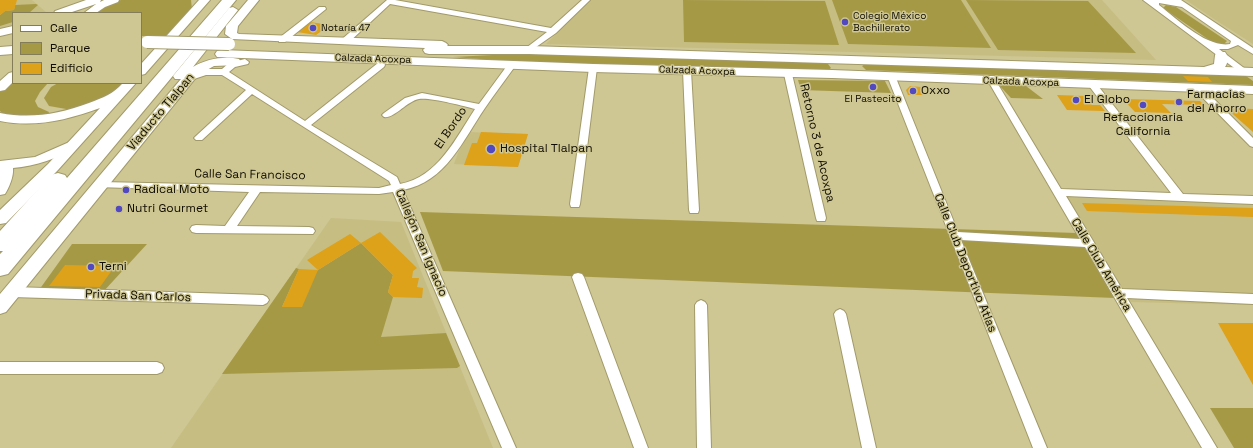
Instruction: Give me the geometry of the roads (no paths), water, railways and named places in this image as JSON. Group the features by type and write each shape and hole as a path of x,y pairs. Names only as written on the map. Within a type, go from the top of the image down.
{"highway":[{"path":"0,244 218,0"},
{"name":"Viaducto Tlalpan","path":"0,268 229,0"}],"main road":[{"path":"62,12 96,0"},
{"path":"90,12 95,8 114,0"},
{"path":"142,70 197,4 206,0"},
{"path":"141,135 144,120 149,113 242,0"},
{"path":"254,0 232,26 231,34 240,39 468,46 496,50"},
{"path":"0,33 12,29"},
{"path":"0,45 12,44"},
{"name":"Calzada Acoxpa","path":"143,44 512,65 788,74 832,74 992,82 1253,90"},
{"name":"Calzada Acoxpa","path":"225,49 445,51 528,50 1206,70 1250,74"},
{"path":"0,51 12,50"},
{"path":"1206,70 1216,68 1221,64 1223,61 1221,55"},
{"path":"828,60 840,68 832,74"},
{"name":"Viaducto Tlalpan","path":"0,307 188,78 197,69 207,64 224,61 470,67 512,65"},
{"path":"862,76 854,68 855,64 864,61"},
{"path":"0,87 12,77"},
{"path":"0,219 74,144 129,84"},
{"path":"0,117 20,121 51,119 70,114 120,94"}],"street":[{"path":"574,0 585,1"},
{"path":"1147,0 1221,55 1250,74"},
{"path":"1176,0 1253,52"},
{"path":"344,42 390,1 553,30"},
{"path":"528,50 585,1"},
{"path":"1155,6 1156,2 1162,1 1185,6"},
{"path":"282,40 322,9"},
{"path":"1204,41 1214,45 1228,47 1234,45 1235,40"},
{"path":"188,78 205,72 224,72 232,65 245,62"},
{"path":"305,125 381,65"},
{"name":"El Bordo","path":"398,189 412,185 432,174 448,158 481,107 512,65"},
{"path":"575,204 593,68"},
{"path":"687,71 694,210"},
{"name":"Callejón San Ignacio","path":"224,72 305,125 393,179 509,448"},
{"name":"Retorno 3 de Acoxpa","path":"788,74 820,218"},
{"name":"Calle Club Deportivo Atlas","path":"892,78 1040,448"},
{"name":"Calle Club América","path":"992,82 1210,448"},
{"path":"1092,84 1180,197"},
{"path":"1198,88 1253,144"},
{"path":"199,138 252,90"},
{"path":"387,115 407,99 417,96 481,107"},
{"path":"0,191 6,172 3,165 25,163 41,159 74,144"},
{"name":"Calle San Francisco","path":"101,185 376,191 398,189"},
{"path":"228,230 257,188"},
{"path":"1057,192 1253,200"},
{"path":"196,229 309,231"},
{"path":"954,236 1088,243"},
{"path":"578,277 641,448"},
{"name":"Privada San Carlos","path":"13,292 263,300"},
{"path":"1118,293 1253,299"},
{"path":"701,305 704,448"},
{"path":"840,314 869,448"},
{"path":"0,368 157,368"}],"place":[{"name":"Colegio México Bachillerato","path":"845,22"},
{"name":"Notaría 47","path":"313,28"},
{"name":"El Pastecito","path":"873,87"},
{"name":"Oxxo","path":"913,91"},
{"name":"El Globo","path":"1076,100"},
{"name":"Farmacias del Ahorro","path":"1179,102"},
{"name":"Refaccionaria California","path":"1143,105"},
{"name":"Hospital Tlalpan","path":"491,149"},
{"name":"Radical Moto","path":"126,190"},
{"name":"Nutri Gourmet","path":"119,209"},
{"name":"Terni","path":"91,267"}]}
